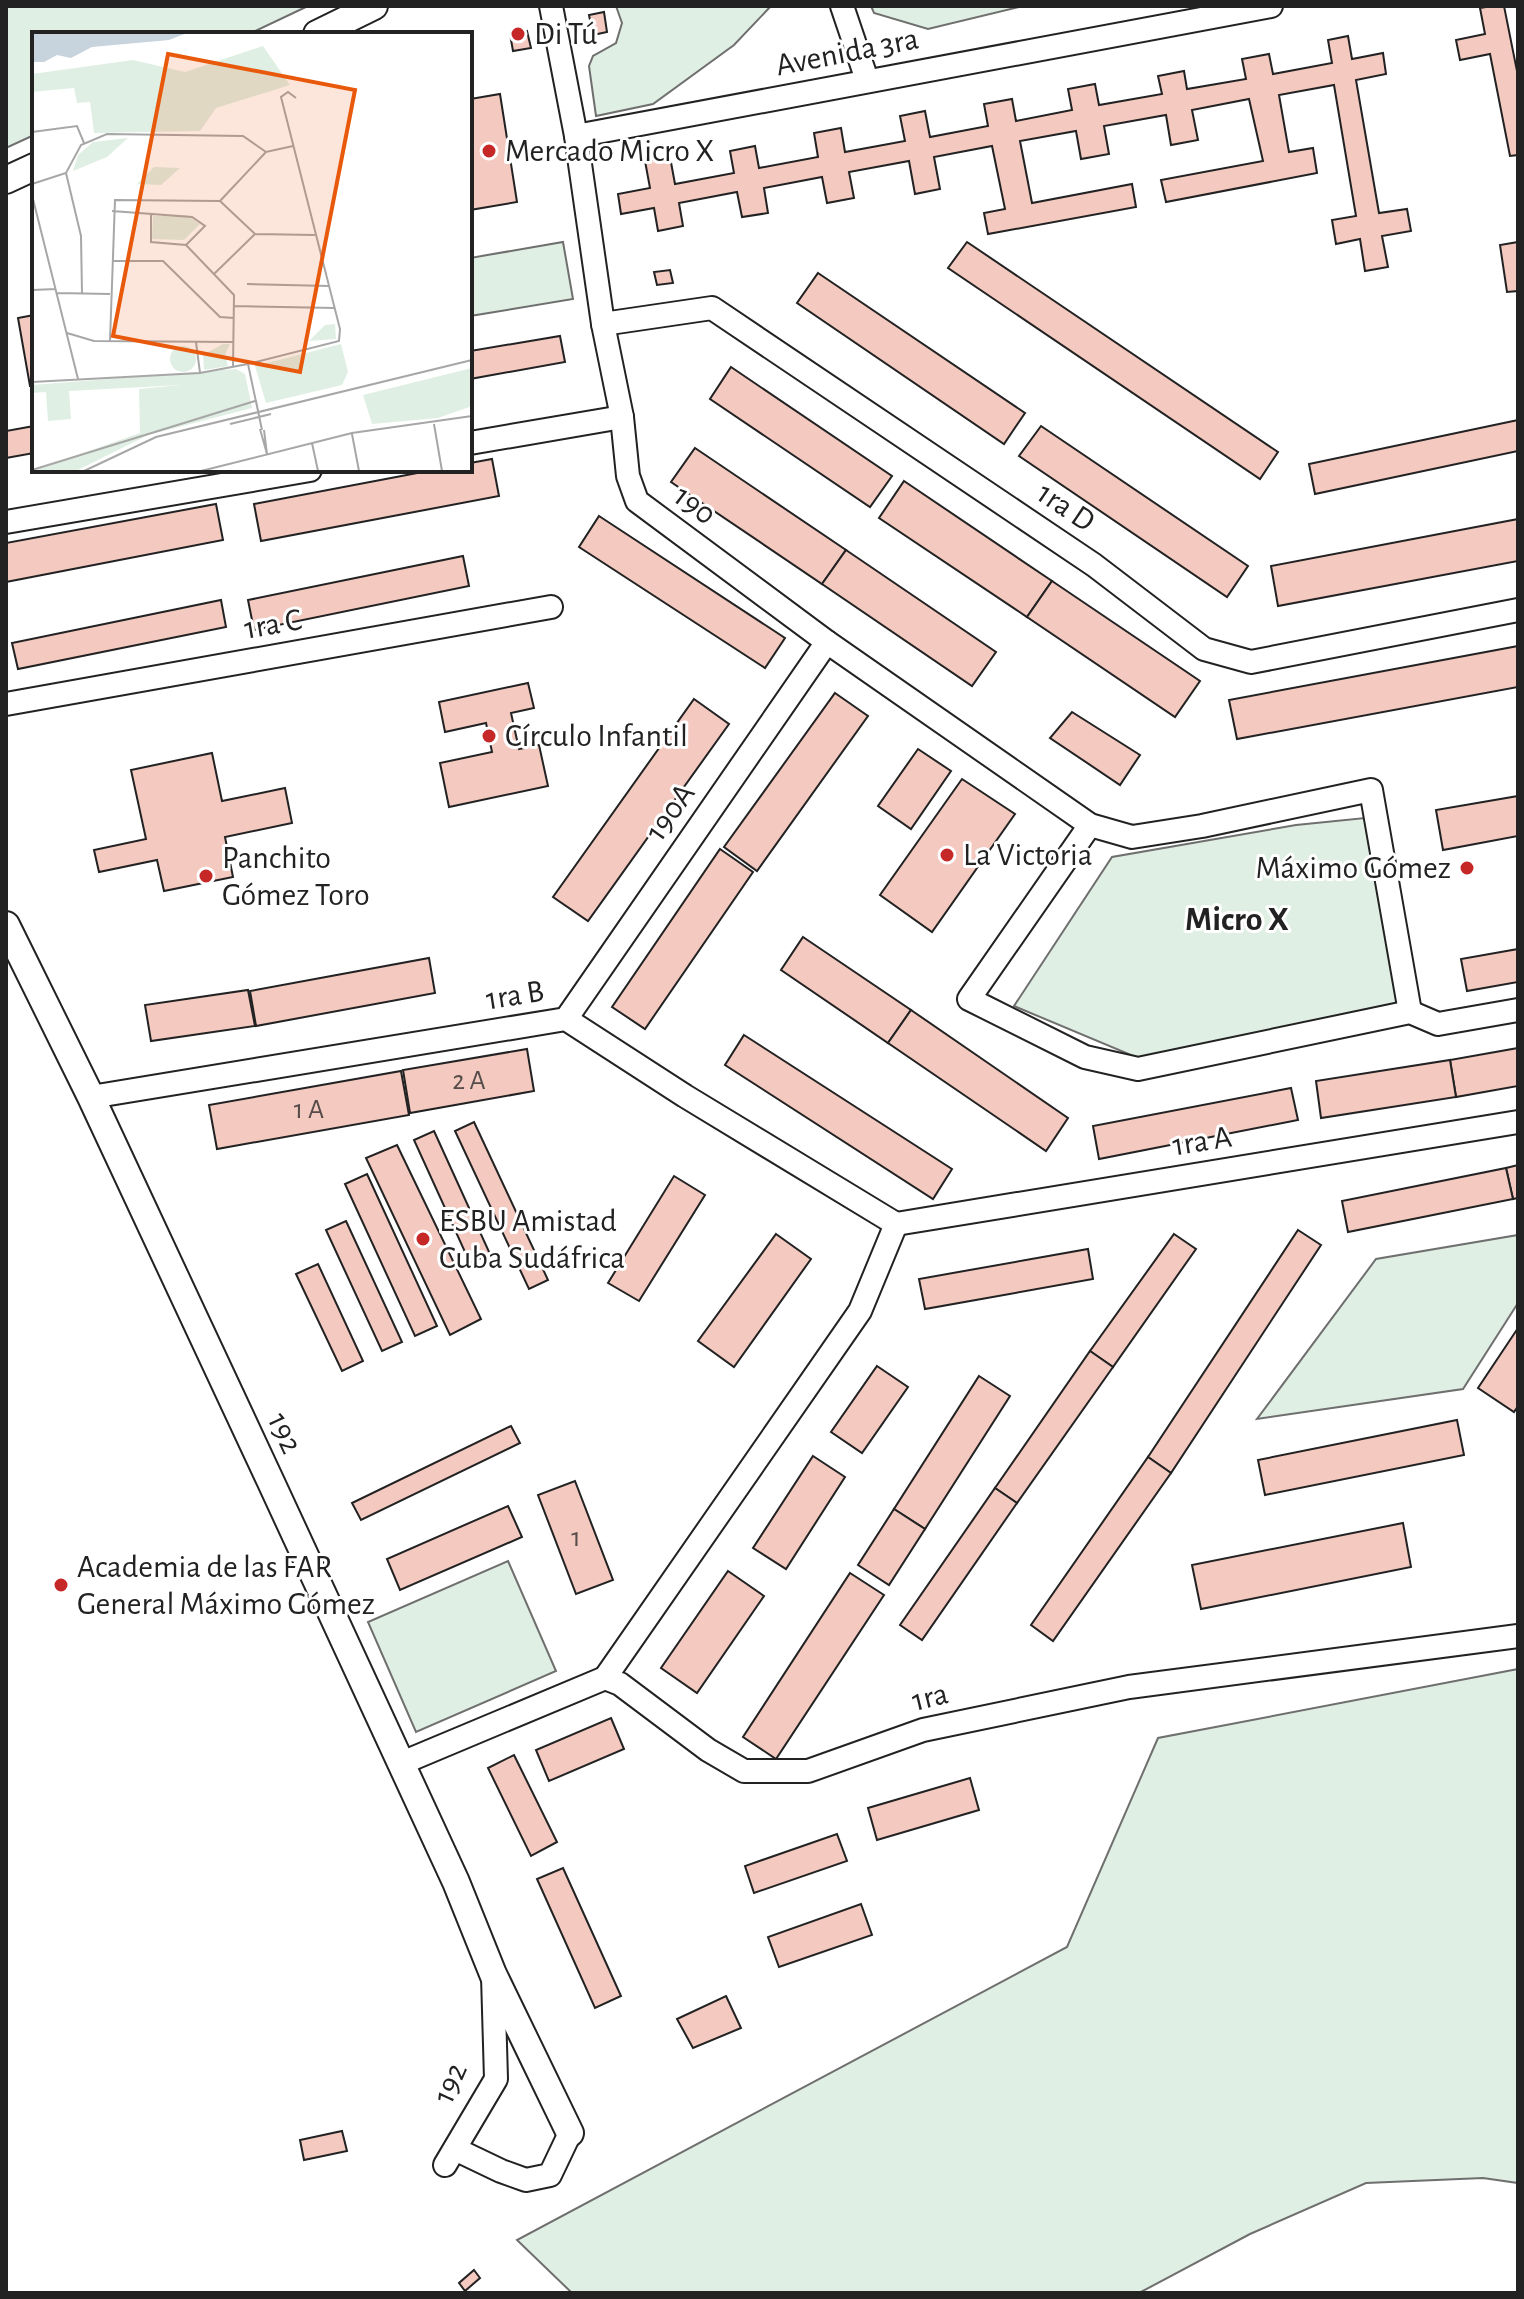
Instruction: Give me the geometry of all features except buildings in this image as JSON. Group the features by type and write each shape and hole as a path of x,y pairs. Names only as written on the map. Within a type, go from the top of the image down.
{"street":[{"path":"321,32 374,6"},
{"name":"190","path":"551,6 576,136 603,324 622,417 628,476 637,501 827,642 1090,825 1132,837 1202,826 1371,790 1410,1012"},
{"path":"842,6 867,80"},
{"name":"Avenida 3ra","path":"576,136 1271,6"},
{"path":"6,180 32,168"},
{"name":"1ra D","path":"603,324 712,308 1094,565 1204,649 1251,662 1518,610"},
{"path":"472,443 622,417"},
{"path":"6,522 298,472"},
{"name":"1ra C","path":"6,704 551,607"},
{"name":"190A","path":"566,1019 827,642"},
{"path":"1090,825 969,999 1085,1057 1138,1069 1410,1012 1438,1024 1518,1010"},
{"name":"192","path":"6,925 91,1097 402,1763 456,1882 493,1974 570,2133 550,2175 526,2180 450,2157 496,2079 493,1974"},
{"name":"1ra B","path":"91,1097 566,1019 685,1096 896,1224"},
{"name":"1ra A","path":"896,1224 1518,1122"},
{"path":"402,1763 605,1678 860,1311 896,1224"},
{"name":"1ra","path":"605,1678 620,1684 708,1750 744,1771 808,1771 923,1730 1129,1687 1518,1636"}],"green space":[{"path":"6,6 308,6 253,32 32,32 32,136 6,148"},
{"path":"616,6 771,6 734,45 653,104 596,116 589,66 593,56 616,43 622,23"},
{"path":"871,6 1023,6 928,29 874,13"},
{"path":"563,242 573,299 472,316 472,258"},
{"path":"1365,818 1397,1003 1138,1058 1014,1006 1112,857 1296,825"},
{"path":"1518,1235 1518,1303 1463,1389 1257,1419 1376,1259"},
{"path":"508,1561 556,1671 416,1732 368,1622"},
{"path":"1518,1669 1518,2183 1483,2178 1366,2183 1250,2234 1139,2293 572,2293 517,2240 1067,1947 1158,1738"}],"place":[{"name":"Di Tú","path":"518,34"},
{"name":"Mercado Micro X","path":"489,151"},
{"name":"Círculo Infantil","path":"489,736"},
{"name":"La Victoria","path":"947,855"},
{"name":"Máximo Gómez","path":"1467,868"},
{"name":"Panchito Gómez Toro","path":"206,876"},
{"name":"ESBU Amistad Cuba Sudáfrica","path":"423,1239"},
{"name":"Academia de las FAR General Máximo Gómez","path":"61,1585"}],"district":[{"name":"Micro X","path":"1237,920"}]}
